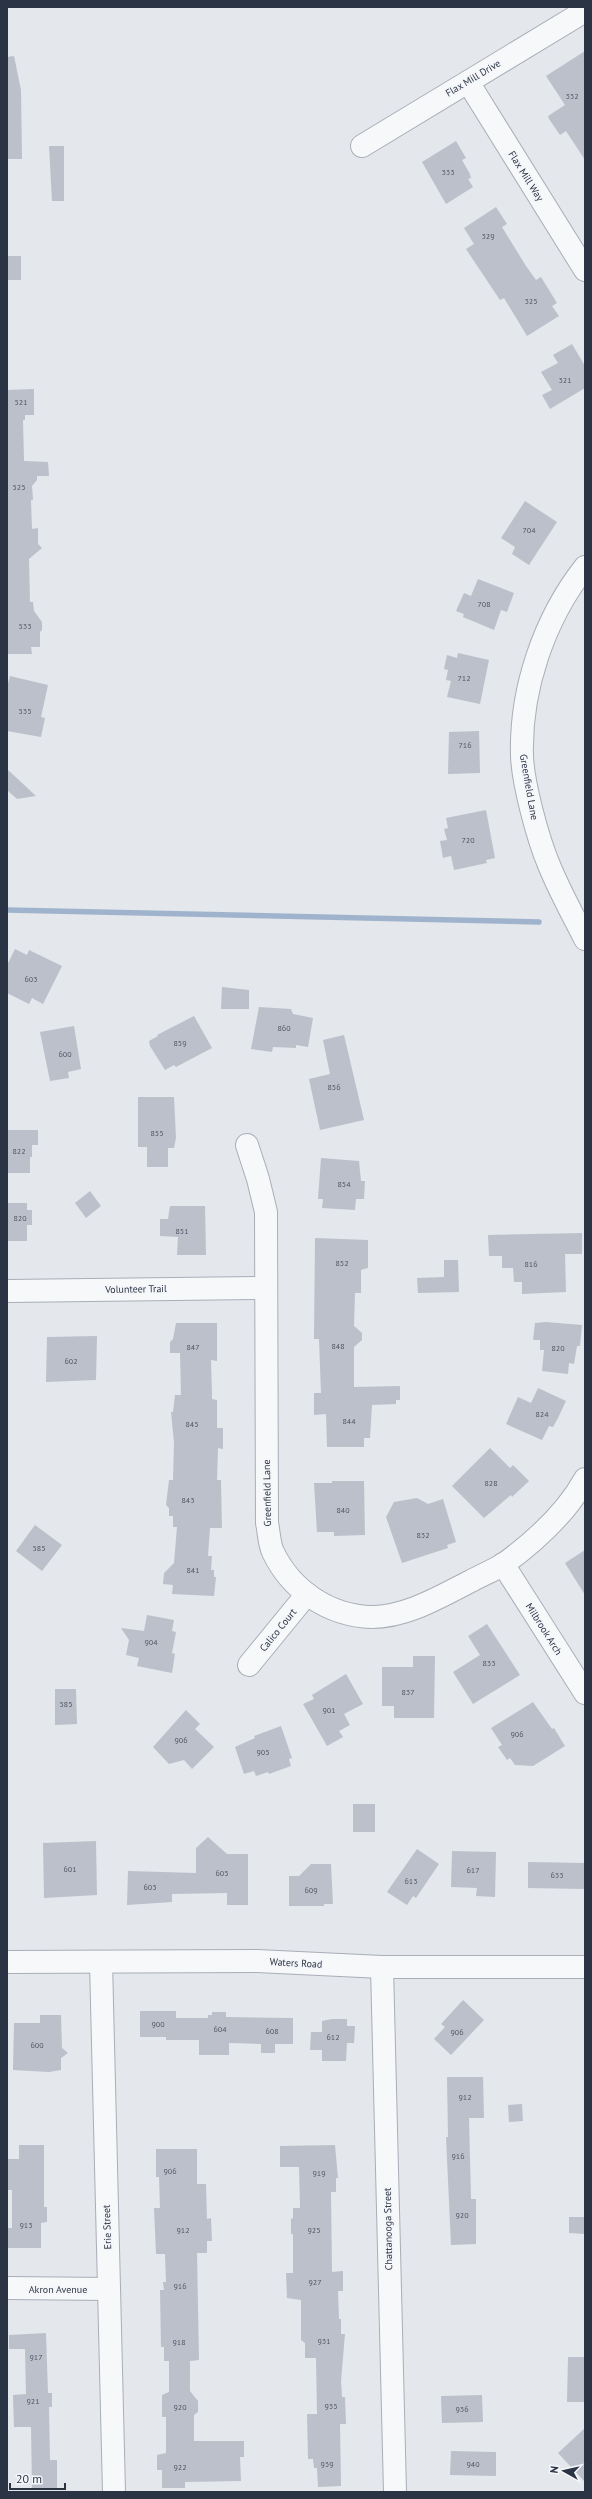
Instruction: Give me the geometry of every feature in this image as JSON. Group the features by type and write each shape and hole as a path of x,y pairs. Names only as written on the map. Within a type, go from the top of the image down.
{"street":[{"name":"Flax Mill Drive","path":"362,146 585,11"},
{"name":"Flax Mill Way","path":"468,82 585,270"},
{"name":"Greenfield Lane","path":"585,567 567,590 546,632 527,694 522,757 534,818 549,865 585,939"},
{"name":"Greenfield Lane","path":"247,1145 258,1179 266,1212 267,1523 273,1551 289,1580 315,1601 342,1612 372,1617 402,1612 432,1601 503,1564 547,1527 579,1490 585,1479"},
{"name":"Volunteer Trail","path":"7,1290 266,1288"},
{"name":"Milbrook Arch","path":"503,1564 585,1693"},
{"name":"Calico Court","path":"249,1665 307,1594"},
{"name":"Waters Road","path":"7,1962 257,1960 382,1967 585,1966"},
{"name":"Erie Street","path":"101,1962 114,2492"},
{"name":"Chattanooga Street","path":"382,1967 395,2492"},
{"name":"Akron Avenue","path":"7,2288 109,2289"}],"building":[{"path":"585,51 585,160 566,131 560,135 549,119 548,116 565,105 546,76"},
{"path":"14,56 21,90 22,159 7,159 7,57"},
{"path":"456,141 466,158 462,160 470,174 471,178 468,179 473,187 446,204 422,162"},
{"path":"49,146 64,146 64,201 52,201"},
{"path":"496,207 507,224 502,227 526,266 536,280 541,277 557,303 552,306 559,316 527,336 504,298 500,300 466,249 474,244 464,228"},
{"path":"7,256 21,256 21,280 7,280"},
{"path":"572,344 585,366 585,388 550,409 542,395 552,390 541,372 558,363 553,355"},
{"path":"34,389 34,415 25,415 25,420 23,420 24,461 48,462 49,476 37,476 37,480 32,486 33,500 31,500 32,529 38,528 38,544 42,548 29,559 30,602 33,602 34,611 42,622 42,630 40,632 40,647 31,647 32,654 7,654 7,390"},
{"path":"525,501 557,522 529,565 512,554 515,547 501,538"},
{"path":"478,579 514,593 507,612 501,610 494,630 463,617 464,614 456,611 464,593 471,596"},
{"path":"458,653 489,660 480,704 447,697 451,681 446,680 448,670 444,669 447,655 457,658"},
{"path":"10,676 48,685 41,717 45,718 41,737 7,731 7,687"},
{"path":"479,731 480,773 448,774 449,732"},
{"path":"7,769 36,796 17,799 7,790"},
{"path":"486,810 495,858 486,860 487,863 454,870 451,856 443,858 440,841 447,840 444,829 448,828 446,818"},
{"path":"15,949 27,955 29,950 62,966 43,1004 32,998 29,1004 7,993 7,965"},
{"path":"222,987 249,990 249,1009 221,1009"},
{"path":"259,1007 291,1009 293,1014 313,1018 308,1047 296,1045 296,1048 273,1047 272,1052 251,1049"},
{"path":"194,1016 212,1048 176,1067 174,1065 165,1070 150,1046 149,1041 158,1036 157,1035"},
{"path":"74,1026 81,1069 68,1072 69,1078 50,1081 40,1032"},
{"path":"344,1035 364,1120 320,1130 309,1079 330,1074 323,1040"},
{"path":"138,1097 174,1097 176,1138 174,1148 168,1148 168,1167 147,1167 147,1147 138,1147"},
{"path":"7,1130 38,1130 38,1145 32,1145 30,1173 7,1173"},
{"path":"321,1158 359,1161 361,1181 365,1181 364,1199 356,1199 355,1210 322,1208 323,1199 318,1199"},
{"path":"90,1191 101,1206 86,1218 75,1203"},
{"path":"7,1203 27,1203 27,1210 32,1210 32,1225 27,1225 27,1241 7,1241"},
{"path":"170,1206 205,1206 206,1255 177,1255 178,1237 160,1236 160,1219 168,1219"},
{"path":"582,1233 582,1254 565,1254 566,1292 522,1294 522,1282 514,1282 513,1268 502,1268 502,1256 489,1256 488,1235"},
{"path":"315,1238 368,1240 368,1268 361,1270 361,1293 355,1293 354,1326 362,1333 362,1340 354,1347 354,1387 400,1386 400,1400 396,1400 396,1404 372,1405 370,1438 364,1438 364,1447 327,1447 326,1414 314,1415 314,1393 321,1393 319,1339 314,1339"},
{"path":"444,1260 458,1260 459,1292 418,1293 417,1278 444,1277"},
{"path":"546,1322 582,1325 580,1346 577,1346 574,1364 569,1363 568,1374 542,1371 544,1350 540,1350 540,1340 533,1340 535,1323"},
{"path":"176,1323 217,1323 217,1361 211,1360 212,1399 217,1400 217,1428 223,1428 223,1449 218,1448 217,1480 221,1480 222,1528 210,1528 208,1556 212,1556 211,1570 214,1570 214,1577 216,1577 214,1596 172,1594 173,1585 163,1584 164,1573 174,1563 177,1527 173,1527 173,1516 169,1516 169,1508 166,1505 169,1480 173,1480 174,1443 171,1412 173,1412 175,1395 181,1395 180,1353 170,1353 170,1342 173,1339"},
{"path":"97,1336 96,1380 46,1382 47,1337"},
{"path":"538,1388 566,1401 553,1427 549,1426 542,1440 506,1424 518,1397 531,1403"},
{"path":"490,1448 510,1468 513,1465 529,1481 512,1497 511,1495 484,1518 452,1486"},
{"path":"332,1481 364,1481 365,1535 334,1536 334,1532 317,1532 314,1483 332,1483"},
{"path":"417,1498 428,1504 443,1499 456,1542 447,1545 448,1548 402,1563 386,1517 394,1502"},
{"path":"35,1525 62,1545 42,1571 16,1551"},
{"path":"585,1550 585,1595 565,1563"},
{"path":"147,1615 174,1620 172,1631 176,1632 172,1653 175,1654 172,1673 137,1666 139,1658 126,1655 129,1640 121,1628 144,1631"},
{"path":"487,1624 520,1675 473,1704 453,1672 480,1655 468,1636"},
{"path":"413,1656 435,1656 434,1718 394,1718 394,1706 382,1706 382,1667 413,1667"},
{"path":"346,1674 363,1704 344,1714 350,1725 339,1731 343,1737 327,1746 303,1704 314,1699 312,1695"},
{"path":"55,1689 76,1689 77,1724 55,1725"},
{"path":"533,1702 552,1729 554,1728 565,1746 533,1766 515,1765 510,1758 507,1760 498,1747 502,1745 491,1728"},
{"path":"186,1710 200,1724 195,1729 214,1747 192,1769 184,1760 169,1764 153,1747"},
{"path":"281,1726 292,1758 289,1759 291,1766 269,1774 268,1772 256,1776 254,1771 244,1774 235,1747 255,1738 254,1736"},
{"path":"353,1804 375,1804 375,1832 353,1832"},
{"path":"208,1837 227,1854 248,1854 248,1905 227,1905 227,1893 172,1894 172,1902 127,1905 128,1871 196,1873 196,1848"},
{"path":"96,1841 97,1895 44,1898 43,1843"},
{"path":"417,1849 439,1864 416,1898 413,1896 407,1905 387,1892"},
{"path":"452,1851 496,1852 495,1897 476,1896 477,1888 451,1887"},
{"path":"528,1862 585,1863 585,1889 528,1888"},
{"path":"311,1864 331,1864 333,1904 324,1904 324,1906 289,1906 289,1876 299,1876"},
{"path":"463,2000 484,2020 451,2055 434,2039 445,2027 441,2024"},
{"path":"140,2011 176,2011 176,2018 208,2018 208,2015 212,2015 212,2012 226,2012 226,2017 293,2018 293,2044 275,2044 275,2053 261,2053 261,2044 229,2043 229,2055 199,2055 199,2040 166,2040 166,2037 140,2037"},
{"path":"40,2015 61,2015 62,2048 68,2053 61,2058 61,2070 49,2072 13,2070 14,2023 40,2023"},
{"path":"347,2019 347,2026 355,2026 354,2043 347,2043 346,2061 322,2061 322,2050 310,2050 311,2032 322,2032 322,2021"},
{"path":"447,2077 483,2077 484,2118 469,2118 471,2199 476,2199 476,2244 451,2245 446,2137 448,2137"},
{"path":"522,2104 523,2121 509,2122 508,2105"},
{"path":"19,2145 44,2145 44,2207 47,2207 47,2222 41,2223 41,2248 7,2248 7,2228 12,2228 12,2190 7,2190 7,2159 19,2159"},
{"path":"335,2145 338,2178 336,2178 336,2192 331,2192 332,2272 343,2271 343,2291 338,2291 341,2334 345,2334 341,2381 342,2397 345,2397 346,2424 340,2424 341,2486 318,2487 317,2468 314,2468 313,2459 308,2459 307,2414 317,2414 316,2358 305,2358 305,2343 301,2340 301,2300 287,2298 286,2273 293,2273 293,2234 291,2234 291,2219 293,2218 293,2208 300,2208 299,2167 280,2167 280,2146"},
{"path":"156,2149 197,2149 197,2184 206,2184 207,2219 211,2218 212,2241 207,2241 207,2253 197,2253 199,2360 190,2361 190,2391 198,2401 198,2412 194,2415 194,2441 244,2441 244,2457 240,2457 241,2481 185,2482 185,2488 162,2488 162,2470 157,2470 157,2455 166,2453 166,2417 162,2417 162,2395 169,2392 169,2361 164,2361 164,2347 161,2347 160,2290 164,2290 163,2282 166,2282 165,2254 156,2254 154,2208 160,2208 159,2177 156,2177"},
{"path":"569,2217 585,2217 585,2234 569,2233"},
{"path":"46,2333 48,2393 52,2393 52,2407 49,2407 50,2460 57,2460 57,2490 32,2490 31,2427 14,2427 13,2395 26,2394 25,2349 9,2349 9,2335"},
{"path":"568,2357 585,2357 585,2402 567,2402"},
{"path":"482,2395 483,2422 442,2423 441,2396"},
{"path":"585,2428 585,2482 558,2453"},
{"path":"451,2451 496,2452 496,2476 450,2475"}],"waterway":[{"path":"7,910 539,922"}]}
